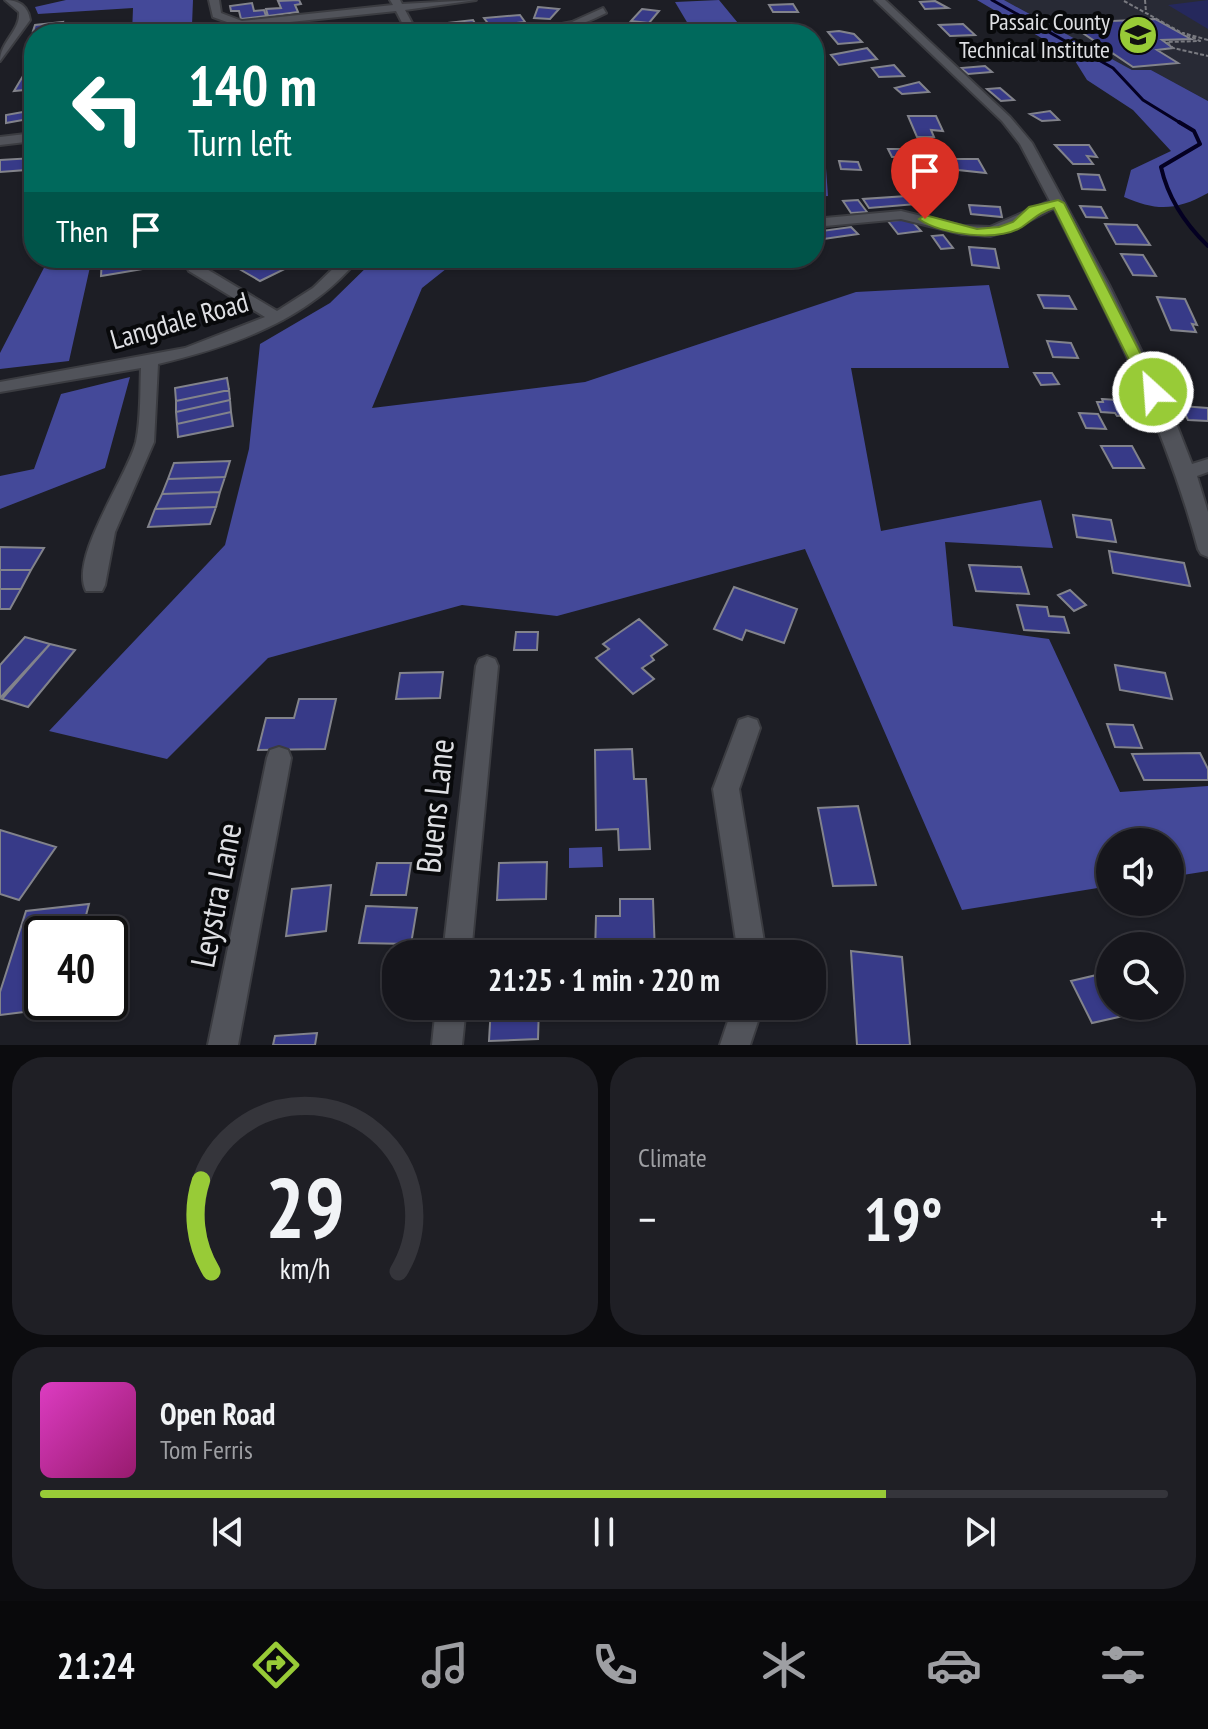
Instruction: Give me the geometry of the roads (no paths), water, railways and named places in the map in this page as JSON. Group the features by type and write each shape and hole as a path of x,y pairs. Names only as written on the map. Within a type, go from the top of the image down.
{"street":[{"path":"0,58 25,20 24,11 10,0"},
{"path":"214,0 216,15 241,24 397,4 471,0"},
{"path":"880,0 1017,130 1058,203 1165,418 1186,473 1208,549"},
{"path":"397,4 408,24"},
{"path":"577,24 603,11"},
{"path":"0,141 24,138"},
{"path":"824,222 901,215 977,233 1001,231 1017,224 1033,210 1058,203"},
{"path":"194,268 276,317"},
{"name":"Langdale Road","path":"0,387 150,359 229,339 276,317 327,285 343,268"},
{"path":"94,585 94,562 104,528 144,449 150,359"},
{"path":"1186,473 1208,465"},
{"name":"Buens Lane","path":"458,940 487,666"},
{"path":"748,728 726,789 750,940"},
{"name":"Leystra Lane","path":"223,1045 279,758"},
{"path":"447,1045 450,1020"},
{"path":"735,1045 743,1020"}],"waterway":[{"path":"992,0 1113,68 1143,100 1182,124"},
{"path":"1179,122 1194,131 1200,144 1161,167 1178,210 1208,246"}],"place":[{"name":"Passaic County Technical Institute","path":"1138,35"}]}
